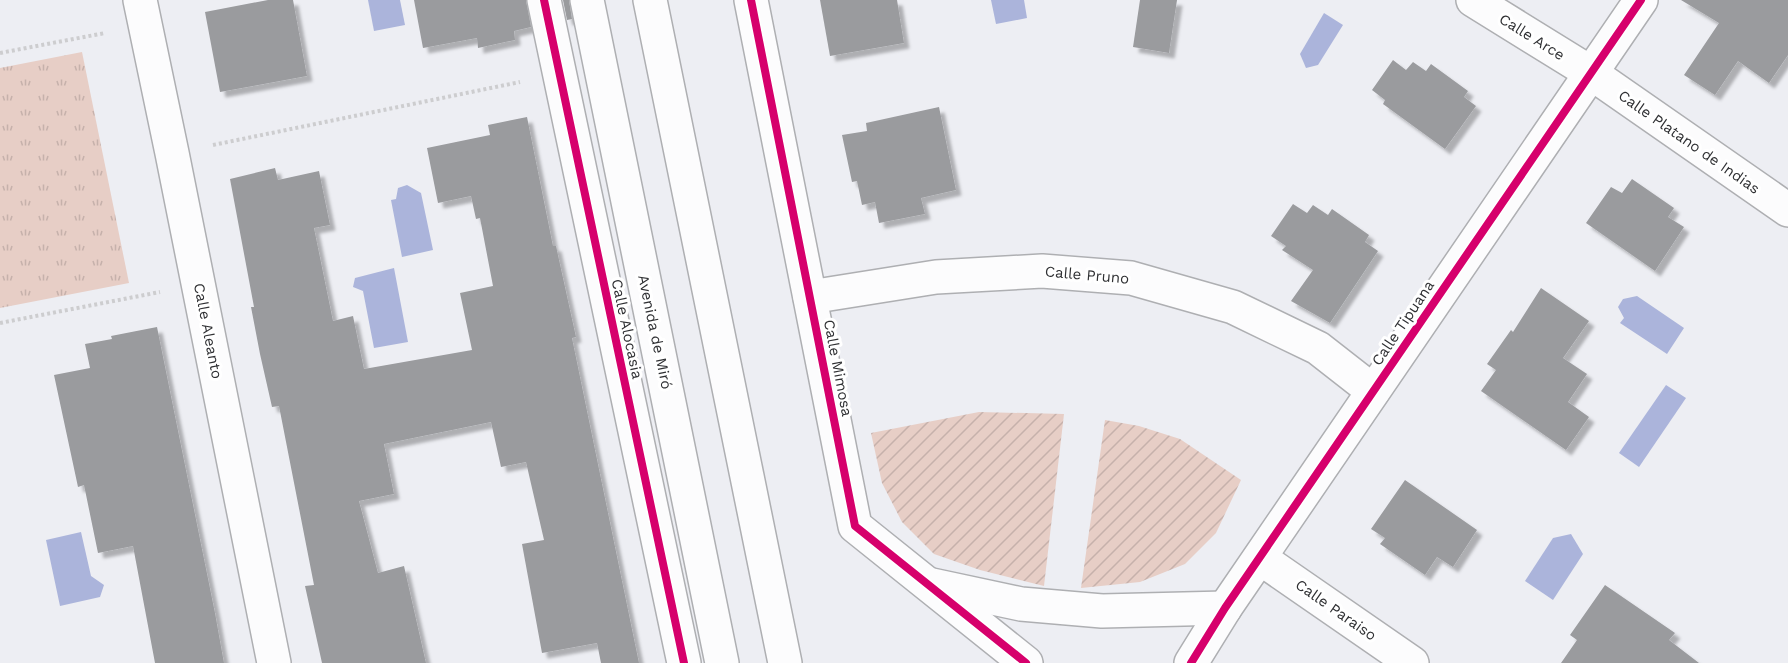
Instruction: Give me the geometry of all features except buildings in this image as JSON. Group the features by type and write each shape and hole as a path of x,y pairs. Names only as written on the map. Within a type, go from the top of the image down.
{"street":[{"name":"Calle Alocasia","path":"544,0 684,663"},
{"name":"Avenida de Miró","path":"587,0 722,663"},
{"path":"650,0 785,663"},
{"name":"Calle Mimosa","path":"751,0 855,526 1026,663"},
{"name":"Calle Arce","path":"1473,0 1591,73"},
{"name":"Calle Tipuana","path":"1191,663 1225,608 1641,0"},
{"name":"Calle Aleanto","path":"142,12 199,285 273,663"},
{"name":"Calle Platano de Indias","path":"1591,73 1788,210"},
{"name":"Calle Pruno","path":"810,297 936,277 1042,271 1131,278 1233,307 1318,348 1373,391"},
{"name":"Calle Paraiso","path":"1260,558 1412,663"},
{"name":"Calle Mimosa","path":"927,584 1021,604 1102,611 1225,608"}],"path":[{"path":"0,53 142,12"},
{"path":"172,153 559,75"},
{"path":"0,323 199,285"}],"green space":[{"path":"82,52 129,283 0,308 0,68"},
{"path":"979,412 1064,414 1044,586 980,570 934,554 902,522 882,483 871,433"},
{"path":"1105,420 1139,426 1180,439 1241,480 1216,533 1185,564 1140,582 1081,588"}],"water":[{"path":"368,0 400,0 405,25 374,31"},
{"path":"991,0 1024,0 1027,18 996,24"},
{"path":"1324,13 1343,25 1318,65 1306,68 1300,54"},
{"path":"407,185 421,193 433,250 402,257 391,200 396,199 398,188"},
{"path":"394,268 408,342 374,348 363,291 353,287 355,278"},
{"path":"1637,296 1684,328 1667,354 1620,323 1624,318 1618,307 1623,299"},
{"path":"1666,385 1686,398 1639,467 1619,453"},
{"path":"81,532 91,576 104,585 100,597 60,606 46,540"},
{"path":"1571,534 1583,554 1553,600 1525,581 1553,538"}],"cycle path":[{"path":"544,0 684,663"},
{"path":"751,0 855,526 1026,663"},
{"path":"1191,663 1225,608 1641,0"}]}
